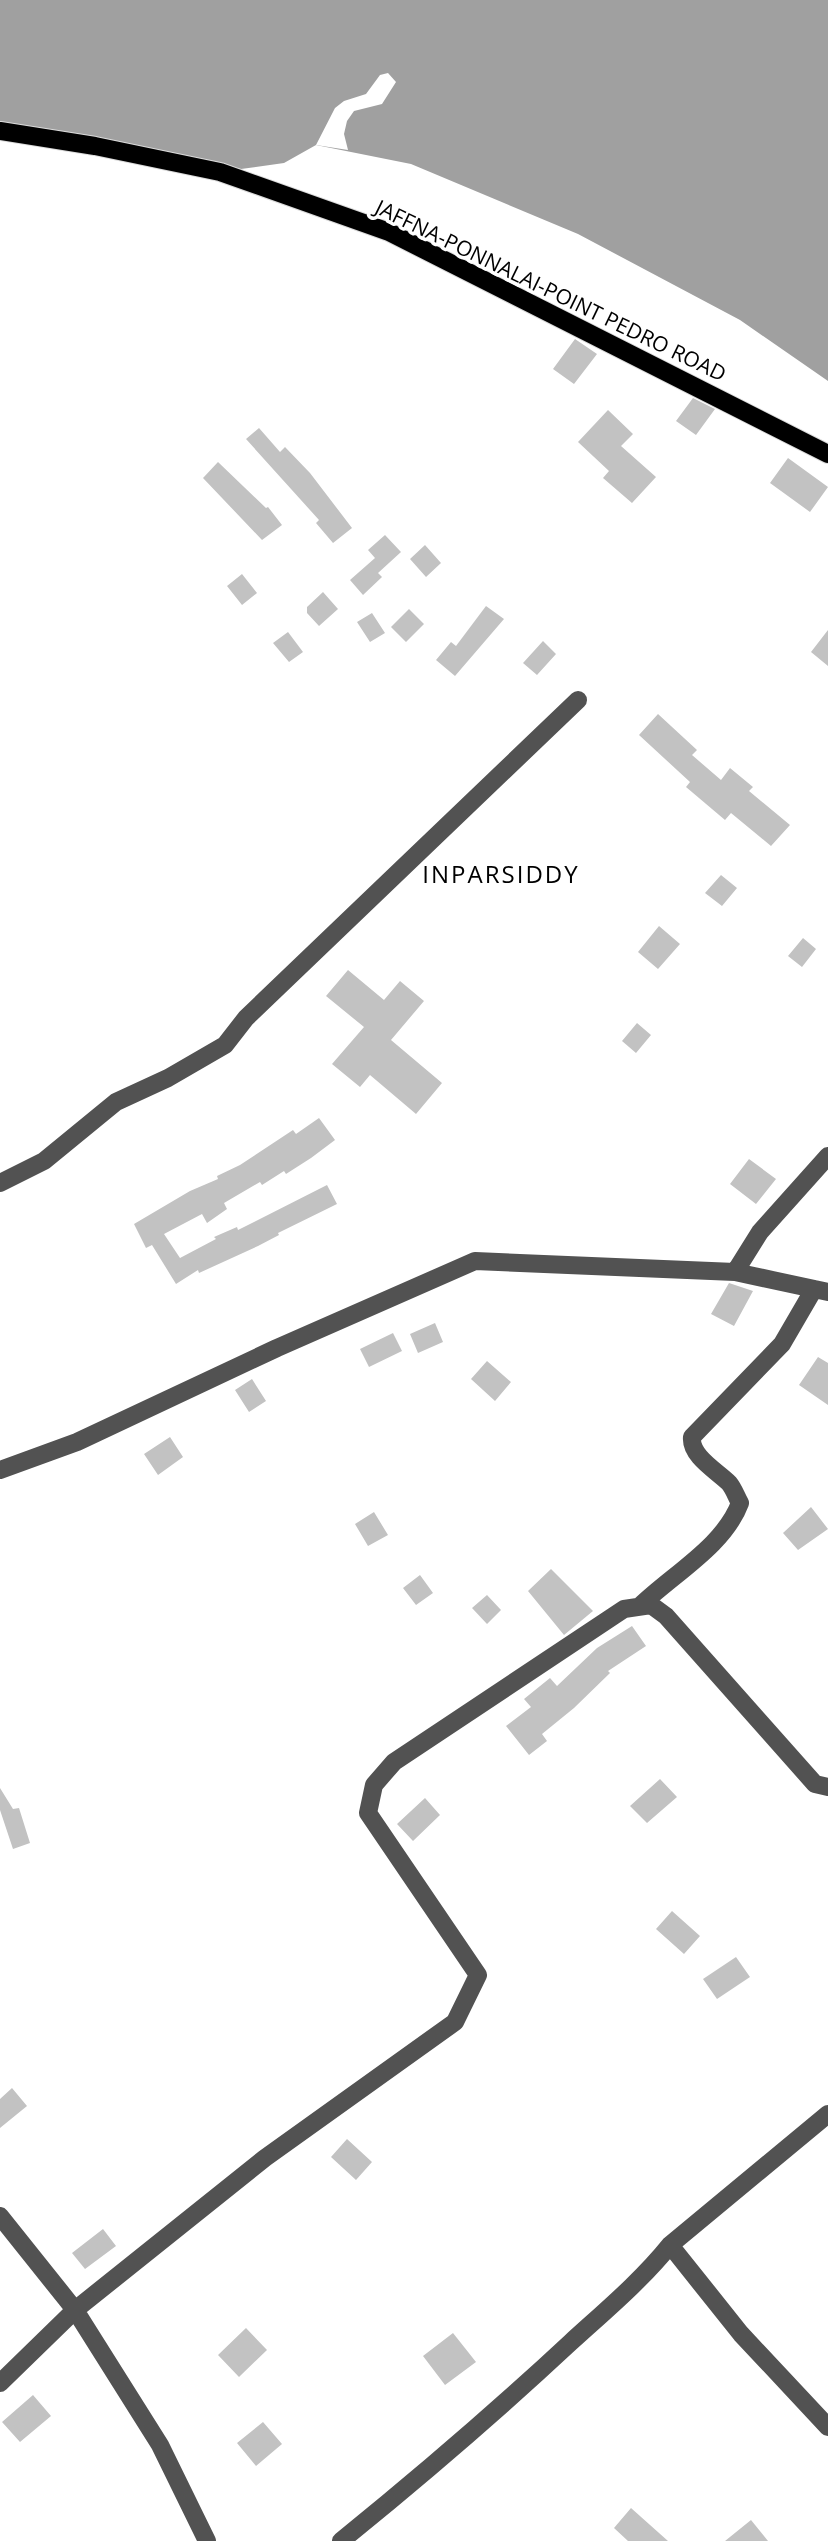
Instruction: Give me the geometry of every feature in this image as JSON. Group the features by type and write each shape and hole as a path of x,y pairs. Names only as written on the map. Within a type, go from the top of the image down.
{"main road":[{"name":"JAFFNA-PONNALAI-POINT PEDRO ROAD","path":"0,131 95,146 220,172 389,232 828,454"}],"street":[{"path":"0,1183 44,1161 116,1102 168,1078 225,1045 246,1018 578,700"},
{"path":"735,1272 760,1232 828,1156"},
{"path":"0,1470 77,1443 277,1348 475,1261 735,1272 821,1291 782,1344 692,1437 691,1444 696,1452 731,1486 740,1503 733,1521 702,1554 670,1577 640,1605"},
{"path":"0,2383 75,2310 265,2158 455,2022 478,1975 368,1814 374,1785 405,1755 624,1609 651,1605 666,1616 815,1784 828,1787"},
{"path":"341,2541 426,2472 549,2362 652,2266 670,2245 828,2114"},
{"path":"0,2216 75,2310 160,2445 207,2541"},
{"path":"670,2245 741,2333 828,2427"}],"shaded area":[{"path":"0,0 828,0 828,381 740,320 578,234 411,164 316,145 284,163 241,169 0,126"}],"pier":[{"path":"388,73 396,82 382,104 354,111 347,121 344,134 348,150 316,145 335,108 344,101 366,94 380,75"}],"building":[{"path":"575,339 597,354 574,384 553,369"},
{"path":"693,398 715,409 696,435 676,421"},
{"path":"608,410 633,434 621,446 656,477 632,503 603,478 609,471 578,442"},
{"path":"259,428 280,452 285,447 310,473 352,528 333,543 316,523 319,520 246,439"},
{"path":"788,458 828,487 810,512 770,483"},
{"path":"218,462 268,507 282,525 262,540 203,478"},
{"path":"385,535 401,552 378,573 382,577 363,595 350,580 375,558 368,550"},
{"path":"425,545 441,563 426,577 410,559"},
{"path":"242,574 257,593 242,605 227,586"},
{"path":"323,592 338,609 319,626 307,613 307,607"},
{"path":"486,606 504,619 455,676 436,660 451,642 456,646"},
{"path":"409,609 424,624 406,642 391,627"},
{"path":"372,613 385,633 370,642 357,622"},
{"path":"828,630 828,666 811,652"},
{"path":"288,632 303,652 289,662 273,643"},
{"path":"543,641 556,654 537,675 523,663"},
{"path":"658,714 697,750 692,755 721,780 730,768 753,787 749,791 790,825 771,846 731,813 725,820 686,787 690,782 639,735"},
{"path":"721,875 737,888 722,906 705,893"},
{"path":"659,926 680,944 658,969 638,952"},
{"path":"803,938 816,949 802,967 788,956"},
{"path":"348,970 384,1000 400,981 424,1001 391,1040 442,1083 416,1114 370,1075 360,1087 332,1064 364,1027 326,996"},
{"path":"637,1023 651,1035 636,1053 622,1041"},
{"path":"319,1118 335,1140 311,1158 286,1174 284,1171 262,1185 260,1182 224,1203 227,1209 207,1223 202,1214 164,1234 180,1258 216,1239 214,1237 237,1227 238,1230 327,1185 337,1204 258,1246 199,1273 198,1270 176,1284 152,1245 146,1248 134,1224 190,1191 218,1179 217,1176 240,1165 293,1130 296,1134"},
{"path":"749,1159 776,1179 756,1204 730,1184"},
{"path":"729,1283 753,1291 734,1326 711,1314"},
{"path":"435,1323 443,1342 418,1353 410,1334"},
{"path":"393,1333 402,1351 369,1367 360,1349"},
{"path":"818,1357 828,1363 828,1405 799,1385"},
{"path":"487,1361 511,1382 495,1401 471,1379"},
{"path":"252,1379 266,1401 249,1412 235,1390"},
{"path":"170,1437 183,1457 158,1475 144,1454"},
{"path":"811,1507 828,1529 798,1550 783,1533"},
{"path":"374,1512 388,1535 368,1546 355,1524"},
{"path":"551,1569 593,1611 564,1635 528,1591"},
{"path":"420,1575 433,1593 416,1605 403,1588"},
{"path":"487,1595 501,1610 487,1624 472,1608"},
{"path":"632,1626 646,1646 608,1671 610,1673 574,1708 542,1734 547,1741 529,1755 506,1726 531,1707 524,1699 550,1678 557,1686 597,1648"},
{"path":"660,1779 677,1797 647,1823 630,1806"},
{"path":"0,1788 13,1809 19,1808 30,1843 13,1849 0,1810"},
{"path":"425,1798 440,1815 413,1841 397,1824"},
{"path":"672,1911 700,1936 684,1954 656,1929"},
{"path":"736,1957 750,1977 717,1999 703,1979"},
{"path":"12,2088 27,2106 0,2128 0,2099"},
{"path":"347,2139 372,2162 356,2180 331,2157"},
{"path":"103,2229 116,2246 85,2269 72,2253"},
{"path":"246,2328 267,2350 239,2377 218,2355"},
{"path":"453,2333 476,2362 445,2385 423,2356"},
{"path":"33,2395 51,2416 20,2442 2,2422"},
{"path":"263,2422 282,2444 256,2466 237,2443"},
{"path":"631,2508 668,2541 628,2541 614,2528"},
{"path":"751,2520 768,2541 725,2541"}],"district":[{"name":"INPARSIDDY","path":"501,873"}]}
